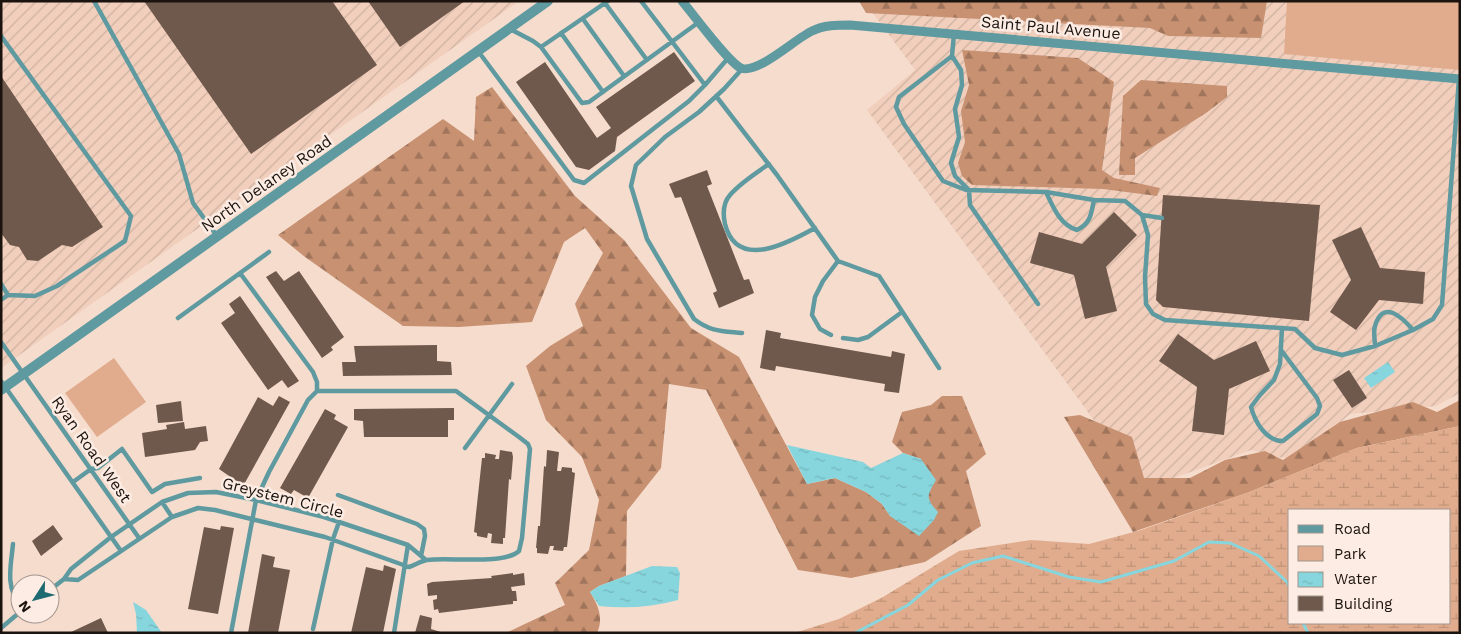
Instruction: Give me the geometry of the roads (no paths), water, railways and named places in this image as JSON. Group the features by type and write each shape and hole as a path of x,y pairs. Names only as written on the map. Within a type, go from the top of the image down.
{"street":[{"name":"North Delaney Road","path":"3,386 24,374 548,1"},
{"path":"682,1 729,57 742,68"},
{"name":"Saint Paul Avenue","path":"742,68 750,69 758,66 810,32 834,25 1459,78"}],"lane":[{"path":"94,1 179,154 194,203 217,236"},
{"path":"641,1 705,85"},
{"path":"541,47 606,2 647,60"},
{"path":"583,18 624,76"},
{"path":"510,28 541,47 582,103 588,102 603,92 699,22"},
{"path":"561,34 603,92"},
{"path":"954,34 952,56 961,70 962,85 955,109 959,137 951,163 955,176 968,190 970,205 1038,304"},
{"path":"1,36 131,216 125,241 57,286 35,296 8,295 1,300"},
{"path":"478,51 574,180 584,183 689,101 729,57"},
{"path":"952,56 899,96 896,107 904,124 943,181 968,190 1046,192 1094,200 1125,201 1142,215 1162,218"},
{"path":"742,68 700,112 665,137 646,154 636,165 631,186 647,239 694,319 704,327 742,333"},
{"path":"1142,215 1148,235 1145,277 1146,304 1152,314 1165,320 1295,329 1315,348 1342,355 1375,346 1413,330 1433,319 1442,305 1459,78"},
{"path":"716,96 769,164 838,262 879,276 939,368"},
{"path":"769,164 729,196 724,208 725,224 730,236 746,250 759,251 790,242 815,228"},
{"path":"1046,192 1062,222 1069,228 1077,230 1084,227 1090,221 1094,200"},
{"path":"178,318 269,252"},
{"path":"831,335 820,329 812,315 815,297 823,281 838,262"},
{"path":"231,633 256,500 308,400 317,391 317,382 313,372 240,273"},
{"path":"1,284 8,295"},
{"path":"1375,346 1374,328 1378,318 1388,311 1398,314 1413,330"},
{"path":"843,338 858,340 868,337 902,312"},
{"path":"1281,350 1317,398 1320,406 1317,414 1282,441 1276,441 1269,438 1254,415 1252,407 1274,380 1280,364 1282,328"},
{"name":"Ryan Road West","path":"1,342 139,538"},
{"path":"465,448 512,384"},
{"path":"3,386 121,551"},
{"path":"317,391 456,391 528,444 530,449 522,538 519,551 509,556 480,560 426,560 409,567 404,565"},
{"path":"73,482 91,469 98,468 122,449 152,492 165,484 200,478"},
{"name":"Greystem Circle","path":"60,582 71,569 111,537 162,502 188,494 216,492 256,500 338,522 408,545 426,560"},
{"path":"338,495 417,524 424,529 425,536 421,556"},
{"path":"162,502 172,517"},
{"name":"Greystem Circle","path":"64,579 78,580 172,517 198,508 215,510 333,539 404,565"},
{"path":"313,629 338,522"},
{"path":"11,574 13,544"},
{"path":"394,633 408,545"}],"water":[{"path":"1388,362 1395,372 1371,388 1364,378"},
{"path":"787,445 863,462 871,468 903,453 921,459 936,480 929,493 929,500 938,512 934,520 919,536 890,516 882,504 866,492 835,478 807,484"},
{"path":"652,566 677,567 680,573 678,600 639,607 599,606 590,592 599,586"},
{"path":"133,602 146,610 162,633 137,633"}],"waterway":[{"path":"855,633 908,605 938,580 972,563 1003,556 1069,577 1101,582 1174,561 1209,542 1230,543 1259,556 1288,584"},
{"path":"1304,624 1308,633"}]}
